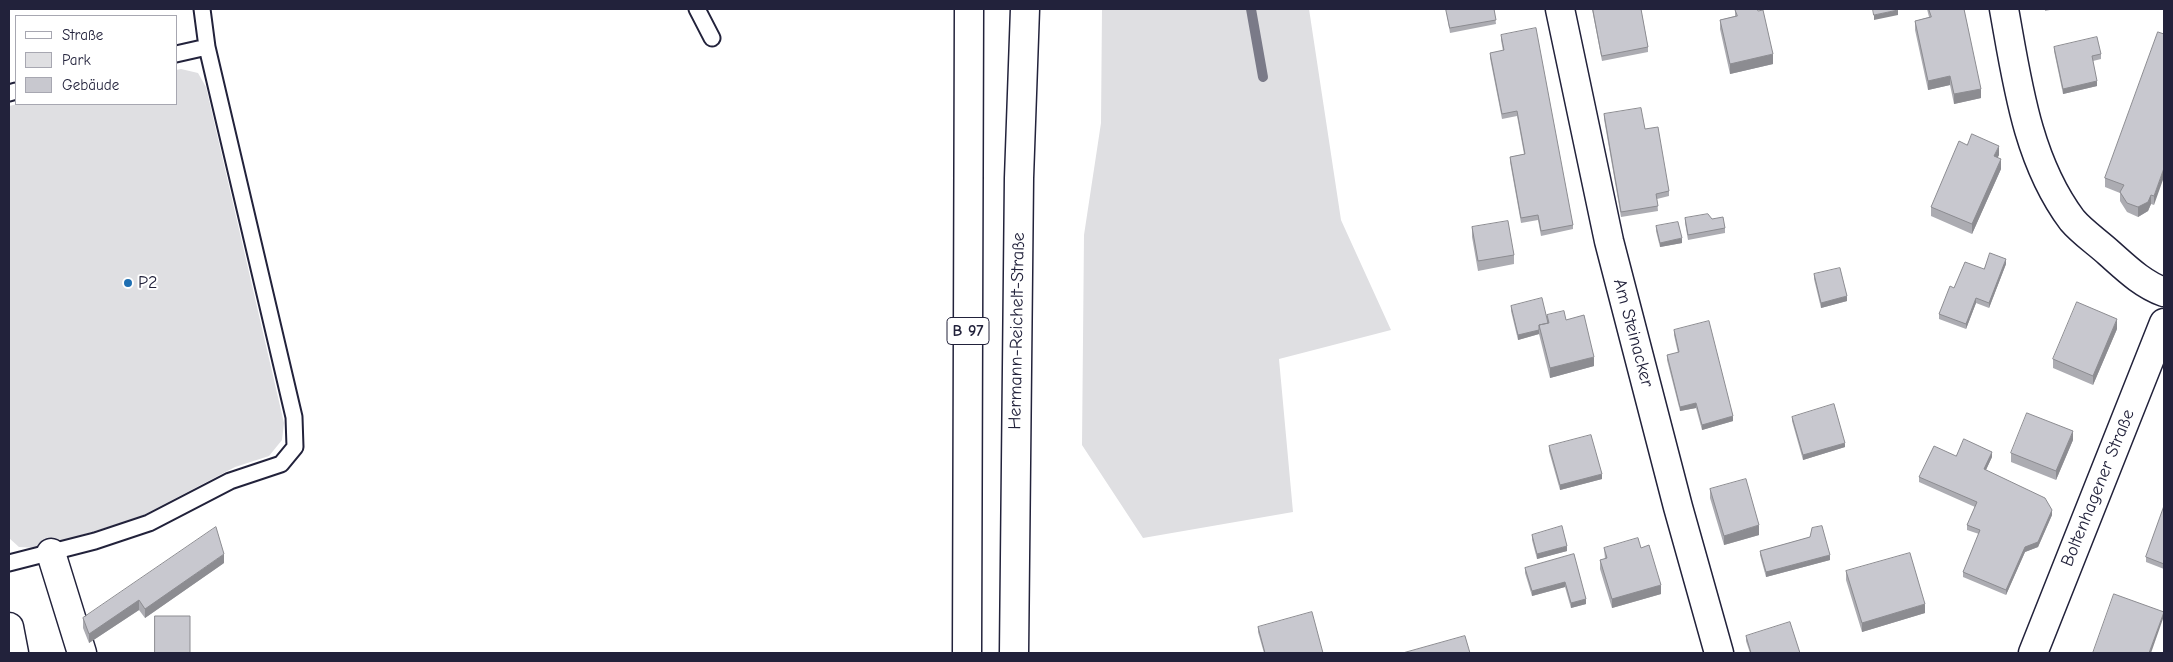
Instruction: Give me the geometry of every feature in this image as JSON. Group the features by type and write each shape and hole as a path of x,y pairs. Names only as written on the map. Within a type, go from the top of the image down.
{"street":[{"name":"B 97","path":"967,653 969,9"},
{"name":"Hermann-Reichelt-Straße","path":"1014,653 1019,178 1025,9"},
{"name":"Am Steinacker","path":"1560,9 1609,241 1678,507 1719,653"},
{"path":"2004,9 2017,79 2040,166 2073,221 2130,272 2150,287 2164,292"},
{"name":"Boltenhagener Straße","path":"2033,653 2164,323"},
{"path":"51,553 82,653"},
{"path":"9,626 14,653"}],"lane":[{"path":"9,563 51,553 149,523 230,481 281,464 295,447 294,417 207,46 202,9"},
{"path":"697,9 712,38"},
{"path":"178,53 207,46"}],"green space":[{"path":"1102,9 1309,9 1341,220 1391,330 1279,359 1293,512 1143,538 1082,445 1084,235 1101,123"},
{"name":"P2","path":"178,70 198,73 206,87 284,423 282,440 269,456 235,467 138,518 38,548 19,547 9,538 9,106 178,105"}],"building":[{"path":"1446,9 1494,9 1496,20 1450,28"},
{"path":"1593,9 1641,9 1648,47 1602,56"},
{"path":"1735,9 1763,10 1773,54 1730,64 1720,20 1737,16"},
{"path":"1873,9 1898,9 1898,10 1874,15"},
{"path":"1929,9 1964,9 1981,89 1954,94 1950,76 1928,81 1915,21 1931,17"},
{"path":"1536,28 1573,225 1541,231 1538,215 1521,218 1510,157 1525,154 1517,111 1502,114 1490,53 1504,50 1501,35"},
{"path":"2158,32 2164,34 2164,168 2154,196 2151,195 2148,202 2138,207 2127,203 2120,192 2124,185 2105,178"},
{"path":"2097,37 2101,54 2092,56 2097,81 2063,89 2054,47"},
{"path":"1641,108 1645,129 1658,127 1669,191 1656,194 1658,206 1621,212 1604,114"},
{"path":"1972,134 1999,146 1994,156 2001,159 1972,224 1931,207 1959,141 1967,145"},
{"path":"1708,214 1712,219 1723,217 1725,228 1688,235 1685,218"},
{"path":"1508,221 1514,255 1478,261 1472,227"},
{"path":"1678,222 1682,238 1660,243 1656,226"},
{"path":"1990,253 2006,259 1989,303 1976,298 1966,324 1939,314 1950,286 1954,288 1965,262 1984,269"},
{"path":"1840,268 1847,296 1821,303 1814,274"},
{"path":"1542,298 1548,323 1539,325 1539,330 1518,335 1511,306"},
{"path":"2077,302 2117,319 2093,376 2053,359"},
{"path":"1564,311 1566,320 1584,315 1594,357 1550,368 1539,325 1549,323 1547,315"},
{"path":"1709,321 1733,416 1702,425 1696,403 1680,407 1667,355 1679,352 1674,330"},
{"path":"1834,404 1845,443 1803,455 1792,417"},
{"path":"2027,413 2073,431 2056,471 2011,453"},
{"path":"1591,435 1602,474 1560,485 1549,446"},
{"path":"1964,439 1992,452 1984,469 2045,498 2052,510 2038,542 2025,547 2006,590 1963,572 1980,530 1967,525 1977,502 1919,477 1934,446 1956,456"},
{"path":"1746,479 1759,525 1724,536 1710,489"},
{"path":"2164,506 2164,564 2146,557"},
{"path":"1562,526 1567,546 1537,554 1532,535"},
{"path":"1822,526 1830,555 1766,572 1760,551 1810,537 1812,528"},
{"path":"216,527 224,554 145,609 139,600 89,634 83,618"},
{"path":"1638,538 1641,548 1649,545 1661,585 1612,599 1600,560 1607,558 1604,548"},
{"path":"1910,553 1925,604 1862,623 1846,571"},
{"path":"1574,554 1586,599 1571,603 1565,582 1532,591 1525,568"},
{"path":"2114,594 2164,612 2149,653 2093,653"},
{"path":"1312,612 1323,653 1265,653 1258,627"},
{"path":"155,616 190,616 190,653 155,653"},
{"path":"1790,622 1800,653 1751,653 1746,636"},
{"path":"1465,636 1470,653 1403,653"}],"waterway":[{"path":"1251,9 1263,77"}],"place":[{"name":"P2","path":"128,283"}]}
